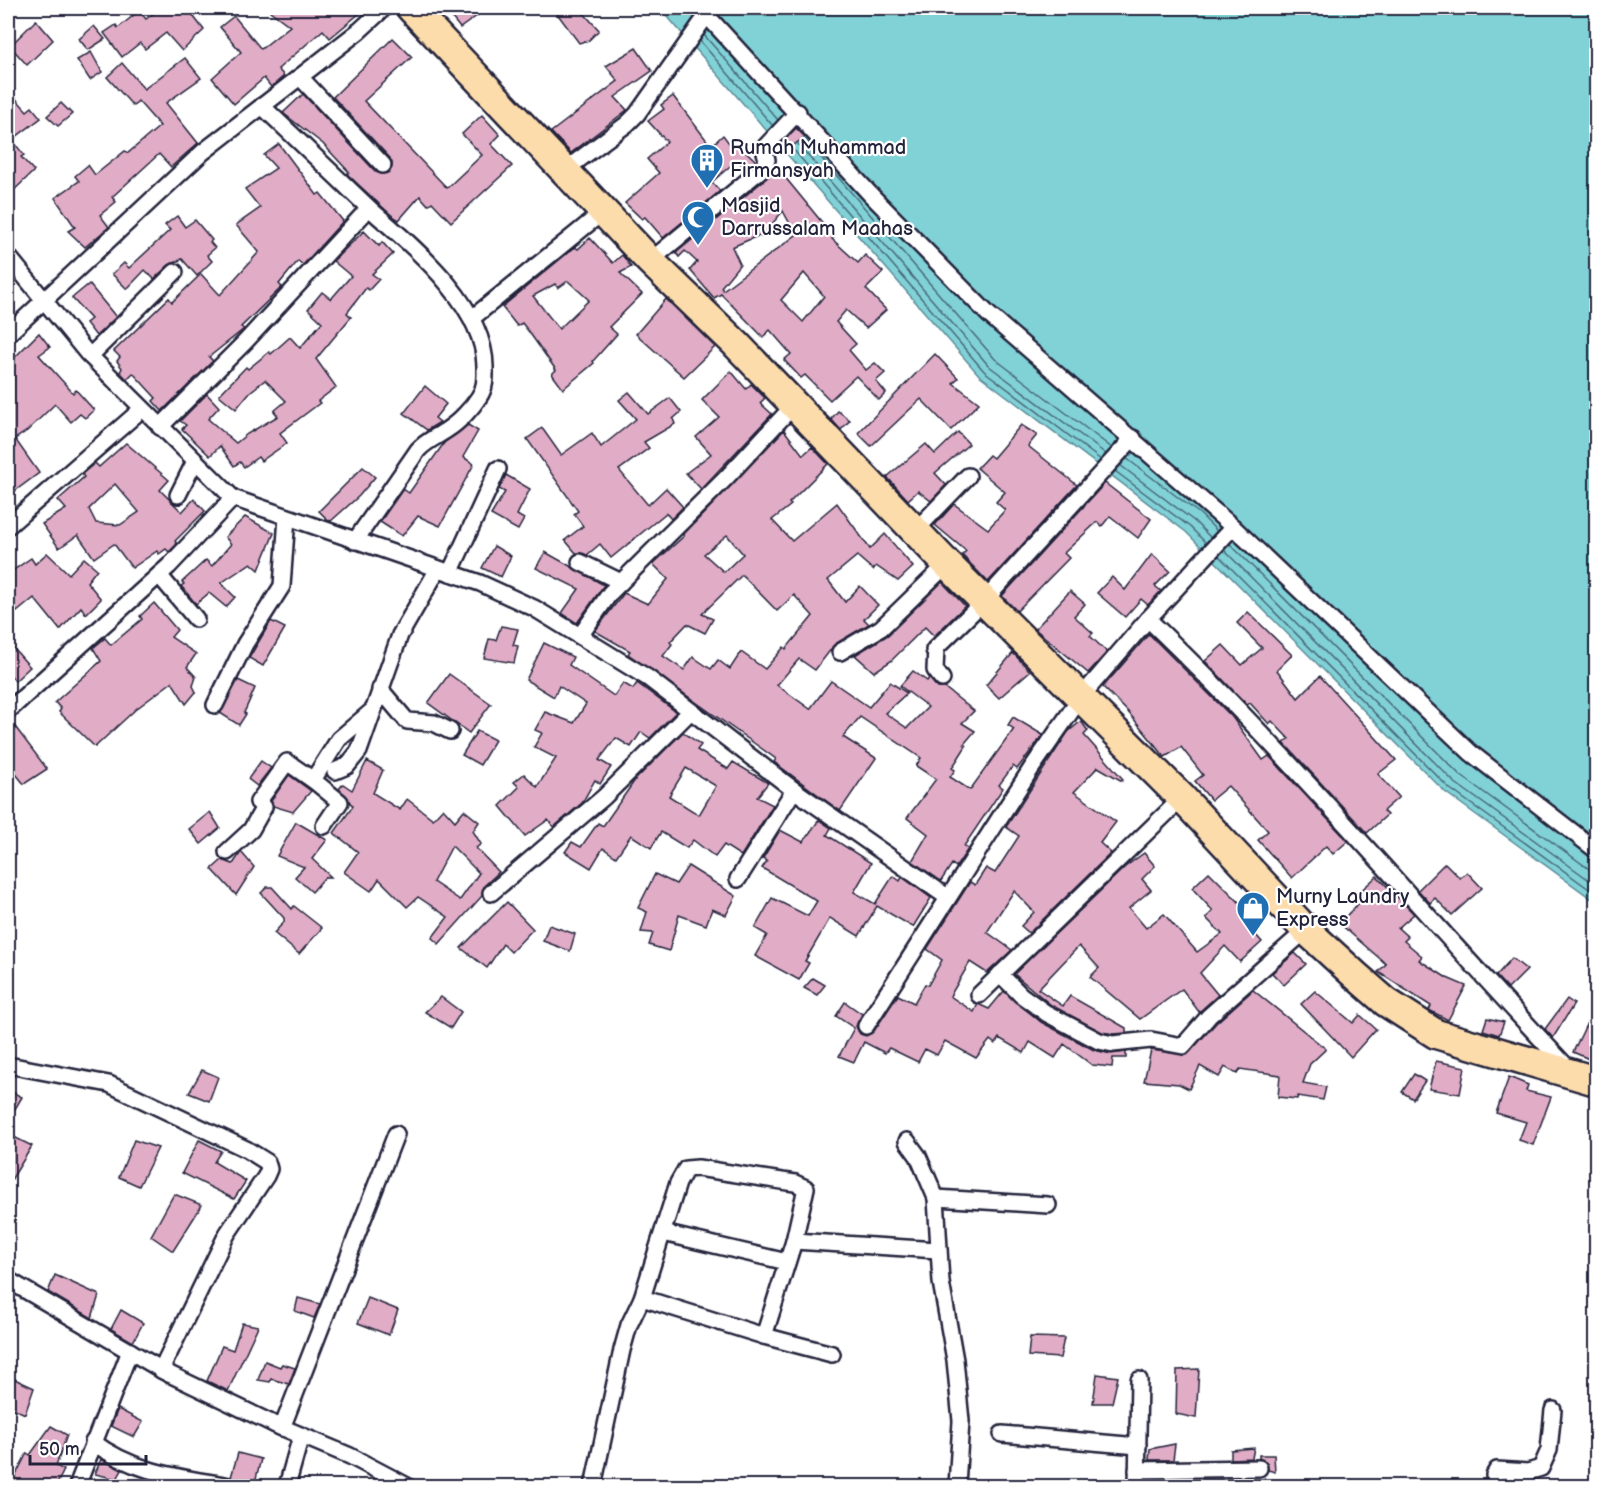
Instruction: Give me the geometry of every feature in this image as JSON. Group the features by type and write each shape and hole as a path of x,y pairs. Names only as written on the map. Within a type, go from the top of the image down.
{"highway":[{"path":"411,8 650,261 735,343 947,564 1182,798 1306,930 1386,1002 1436,1034 1585,1078"}],"street":[{"path":"8,334 203,152 359,31 384,8"},
{"path":"565,170 637,114 704,11 870,194 989,315 1233,527 1471,753 1596,850"},
{"path":"300,77 383,165"},
{"path":"262,106 436,270 471,319 480,335 485,354 485,382 481,395 448,429 430,438 418,450 355,540"},
{"path":"650,261 763,168 767,160 764,148 798,112"},
{"path":"160,427 237,351 369,208"},
{"path":"471,319 604,212"},
{"path":"8,256 42,301 90,356 233,498 507,595 648,678 794,790 947,897"},
{"path":"90,356 175,272"},
{"path":"580,636 610,593 726,478 794,405"},
{"path":"8,526 142,409"},
{"path":"942,679 935,670 935,649 984,601 1133,438"},
{"path":"178,495 195,461"},
{"path":"335,771 347,766 359,751 400,635 444,571 498,469"},
{"path":"915,531 968,476"},
{"path":"10,704 159,575 207,528 233,498"},
{"path":"215,705 245,644 282,586 287,517"},
{"path":"866,1026 947,897 1081,697 1233,527"},
{"path":"580,562 621,582"},
{"path":"840,651 881,628 947,564"},
{"path":"159,575 196,619"},
{"path":"1148,620 1210,679 1259,731 1476,971 1585,1078"},
{"path":"380,689 407,721 434,723 450,731"},
{"path":"313,780 339,739 373,710"},
{"path":"491,893 604,797 690,712"},
{"path":"227,852 251,830 264,807 258,802 287,762 340,802 324,826"},
{"path":"738,879 794,790"},
{"path":"979,995 1182,798"},
{"path":"1000,974 1021,995 1047,1013 1099,1041 1113,1044 1151,1040 1183,1046 1209,1016 1306,930"},
{"path":"8,1065 109,1084 246,1149 267,1162 269,1168 266,1176 227,1234 161,1370"},
{"path":"282,1428 396,1134"},
{"path":"907,1141 918,1156 936,1198 941,1282 958,1384 961,1421 957,1486"},
{"path":"593,1486 622,1350 642,1298 678,1183 682,1173 690,1167 802,1184 807,1194 764,1336"},
{"path":"936,1198 1048,1205"},
{"path":"663,1233 787,1262"},
{"path":"794,1241 938,1250"},
{"path":"9,1283 161,1370 282,1428 360,1460 407,1486"},
{"path":"642,1298 764,1336 832,1354"},
{"path":"77,1486 130,1351"},
{"path":"1137,1486 1139,1380"},
{"path":"1495,1486 1494,1475 1497,1470 1528,1472 1541,1468 1549,1450 1553,1410"},
{"path":"1002,1434 1138,1446"},
{"path":"286,1486 301,1436"},
{"path":"93,1442 112,1456 141,1468 229,1486"},
{"path":"1137,1470 1259,1468"}],"water":[{"path":"660,8 1596,8 1596,902 1445,792 1186,532 979,375"}],"building":[{"path":"161,8 187,8 204,30 182,51 166,33 145,49 140,43 122,57 104,33 116,25 118,28 139,11 146,19"},
{"path":"266,8 366,8 330,38 323,30 278,69 284,76 271,87 264,78 234,104 212,78 241,52 220,27 234,16 261,49 290,26"},
{"path":"444,8 488,8 460,28"},
{"path":"553,8 579,8 599,30 589,40 579,43"},
{"path":"36,20 53,40 27,65 10,46"},
{"path":"94,26 105,39 88,50 79,39"},
{"path":"393,38 412,57 364,101 447,188 482,155 462,134 482,115 500,135 491,144 512,166 451,222 432,202 428,205 420,196 399,220 391,215 347,174 349,172 323,144 283,113 303,94 376,172 381,174 389,172 392,167 390,158 333,97"},
{"path":"636,48 652,71 615,97 627,110 571,153 551,132 618,81 606,66"},
{"path":"91,52 102,72 90,80 77,60"},
{"path":"185,58 201,78 166,103 198,143 171,167 159,154 112,197 116,202 100,215 109,227 85,247 68,231 75,227 55,198 79,181 75,176 88,165 95,175 125,151 128,153 160,126 138,101 133,106 107,77 122,63 144,89"},
{"path":"8,90 27,111 32,107 41,118 12,140 24,155 21,157 34,171 8,196"},
{"path":"673,96 711,146 723,135 732,147 737,143 756,161 746,170 737,160 712,182 720,191 663,238 645,217 642,219 625,203 659,173 647,159 667,142 648,121 664,109 661,105"},
{"path":"61,103 72,114 58,126 47,116"},
{"path":"796,128 805,137 791,147 786,139"},
{"path":"279,144 317,195 320,193 343,221 303,265 298,261 279,284 282,287 241,327 244,329 209,357 213,361 162,411 153,401 156,398 133,373 127,379 120,372 122,368 117,361 120,357 114,351 169,298 172,302 201,274 220,295 259,252 236,225 260,208 245,189 276,168 264,155"},
{"path":"775,165 834,237 832,239 858,263 865,255 883,272 866,289 886,310 866,328 846,310 836,322 856,344 849,350 866,370 875,363 885,373 876,381 886,393 879,400 856,376 830,400 805,375 801,378 784,360 791,354 770,330 763,337 721,294 714,298 690,270 697,262 685,251 679,257 676,253 769,176","holes":["783,211 796,235 723,290 721,287 740,264 732,247 760,235 761,237","804,273 824,296 803,322 781,300"]},
{"path":"177,216 185,227 195,220 212,240 210,242 215,248 207,255 212,261 197,276 182,259 169,265 154,279 145,270 127,289 112,274 124,263 129,268 170,230 165,225"},
{"path":"364,231 379,246 382,242 393,254 372,274 379,279 369,290 366,288 347,313 351,317 316,359 336,387 318,401 320,403 280,433 287,443 261,461 258,457 244,467 240,462 234,466 220,446 210,456 182,429 186,425 180,421 207,394 219,407 208,419 236,443 278,416 274,411 286,401 265,380 250,392 236,409 219,395 246,367 248,369 269,352 271,354 290,337 300,348 322,322 308,309 322,292 331,299 351,276 333,261"},
{"path":"590,238 613,263 622,255 631,267 620,273 642,294 609,327 617,334 593,361 594,363 563,389 552,374 556,370 529,332 522,323 517,326 502,307 575,247 578,249","holes":["568,281 589,300 559,329 533,296 555,284 558,288"]},
{"path":"89,284 116,317 96,336 86,323 91,319 72,298"},
{"path":"666,299 715,347 684,377 636,334"},
{"path":"39,333 50,347 39,355 73,393 76,390 94,410 85,418 80,414 71,422 55,404 27,431 15,439 39,473 8,496 8,364"},
{"path":"935,354 958,378 953,383 979,403 951,430 921,399 871,446 858,433"},
{"path":"731,371 746,389 751,384 765,398 760,403 772,414 701,489 686,473 711,454 696,437 719,417 702,400"},
{"path":"425,386 446,404 435,418 440,422 427,430 404,413"},
{"path":"629,392 648,414 670,398 681,412 673,419 675,424 644,442 649,448 619,470 648,505 666,488 683,507 671,519 666,513 611,558 600,544 587,555 576,553 565,540 583,526 574,514 578,511 527,439 542,428 561,455 592,433 601,447 636,419 619,400"},
{"path":"838,411 850,420 841,430 831,419"},
{"path":"468,425 478,431 463,457 474,464 440,526 418,516 402,536 380,522 403,489 409,493 444,443"},
{"path":"1021,425 1037,435 1028,446 1077,485 988,582 962,555 966,551 935,525 954,504 988,529 1005,510 996,502 1005,492 977,468 989,455 993,458"},
{"path":"784,430 803,455 812,447 828,464 789,503 791,505 772,520 792,541 837,503 870,549 885,534 913,567 898,581 876,566 873,570 857,556 828,580 845,602 860,586 878,605 864,619 869,624 835,644 815,670 799,659 777,685 810,709 831,681 869,707 890,682 907,693 885,713 907,728 928,707 900,686 913,671 927,681 929,678 938,688 945,688 974,711 962,723 975,731 964,744 966,746 952,768 955,770 950,777 970,790 1014,729 1008,725 1013,717 1043,735 1017,769 1013,766 999,785 1003,788 964,846 968,849 956,867 952,864 941,881 912,861 928,834 907,818 936,779 916,766 921,758 860,717 843,737 876,758 840,811 774,762 776,759 628,654 630,651 595,631 624,593 648,604 668,579 653,564","holes":["727,535 743,554 724,572 704,554","742,575 777,611 794,595 813,616 786,649 784,647 765,669 741,652 730,669 718,660 711,669 693,657 684,670 663,656 672,644 670,642 687,624 705,633 713,619 702,614"]},
{"path":"958,432 969,444 935,473 946,485 931,501 918,491 908,500 887,477 926,444 935,454"},
{"path":"126,443 169,480 160,490 182,512 194,499 205,511 175,541 177,544 169,552 166,549 159,554 157,551 132,568 114,544 94,558 78,535 59,548 42,524 66,509 58,500 84,477 82,474 95,463 99,467","holes":["115,484 139,512 120,525 96,523 89,509"]},
{"path":"363,467 375,477 359,496 331,521 328,520 319,511"},
{"path":"506,475 530,489 517,515 524,519 518,530 491,515 505,492 499,489"},
{"path":"1105,483 1151,519 1138,538 1110,516 1102,526 1097,522 1064,553 1069,558 1017,611 1002,596"},
{"path":"245,517 274,533 259,570 251,563 221,583 235,597 226,607 209,593 196,604 181,586 184,584 182,582 206,560 212,566 231,544 225,537"},
{"path":"494,546 511,556 501,577 482,568"},
{"path":"545,552 604,585 577,623 562,613 579,589 536,568"},
{"path":"47,553 69,574 84,558 97,569 87,582 101,599 86,614 81,607 60,630 34,598 17,612 8,601 8,574 31,558 35,564"},
{"path":"1152,554 1170,571 1155,586 1161,591 1148,605 1141,599 1125,617 1097,593 1112,577 1125,590"},
{"path":"942,582 965,606 934,636 925,627 891,661 874,672 855,655 888,635"},
{"path":"1070,591 1085,604 1074,616 1093,633 1090,636 1107,652 1088,673 1035,629"},
{"path":"154,603 177,630 171,637 196,654 187,667 196,677 193,686 196,692 186,704 172,682 136,709 95,747 59,712 61,709 55,702 101,661 93,648 105,638 111,645 142,619 140,616"},
{"path":"1248,612 1292,655 1277,670 1298,698 1320,676 1396,760 1378,774 1399,797 1383,811 1387,815 1367,833 1284,743 1289,739 1272,721 1269,724 1250,703 1247,705 1205,661 1223,645 1242,665 1262,648 1237,623"},
{"path":"271,621 285,628 263,666 249,658"},
{"path":"501,626 518,629 513,645 518,646 514,663 484,658 489,639 496,640"},
{"path":"1149,634 1232,717 1263,760 1269,756 1348,841 1333,854 1326,846 1292,878 1258,840 1268,831 1228,786 1211,800 1195,781 1203,775 1181,747 1165,757 1128,712 1103,687"},
{"path":"8,642 30,667 15,681 8,672"},
{"path":"544,643 573,657 569,665 614,696 623,683 633,689 637,683 676,712 650,738 641,732 631,747 616,738 599,760 611,767 600,784 595,780 582,803 554,827 548,820 525,836 500,806 519,787 514,782 524,774 537,787 556,758 534,747 542,733 535,730 545,712 574,723 586,704 559,686 554,697 526,680"},
{"path":"1013,653 1030,671 999,698 986,685"},
{"path":"449,674 491,704 469,733 428,703"},
{"path":"238,680 255,688 244,713 246,714 239,725 220,713"},
{"path":"8,720 47,769 24,784 8,764"},
{"path":"1081,721 1088,731 1084,735 1123,779 1122,781 1098,767 1074,792 1116,822 1100,843 1111,853 1029,933 1021,926 1034,912 1014,891 987,932 1012,950 987,973 970,962 950,996 974,1012 978,1004 989,1009 1004,991 1041,1022 1094,1050 1111,1054 1126,1052 1126,1058 1113,1058 1112,1067 1092,1065 1064,1044 1055,1058 1030,1042 1024,1053 999,1038 995,1044 990,1040 976,1058 945,1041 937,1055 925,1049 918,1062 889,1048 885,1053 864,1042 854,1062 839,1056 854,1028 836,1016 845,1002 862,1014 856,1026 860,1034 866,1036 874,1031 898,995 914,1003 925,984 928,985 942,960 927,949 970,882 975,885 986,868 995,873 1019,836 1006,827 1068,732"},
{"path":"477,731 495,740 480,765 462,755"},
{"path":"683,732 701,745 697,750 728,769 733,762 768,783 757,797 773,805 741,856 724,845 715,857 693,840 687,848 661,832 651,848 631,835 616,857 603,848 591,868 565,852 572,842 581,847 598,823 603,826 635,780","holes":["686,768 716,786 699,815 669,796"]},
{"path":"261,761 271,768 257,786 248,779"},
{"path":"367,761 383,770 373,793 400,810 407,799 433,819 443,808 455,821 464,810 479,822 473,831 481,844 476,848 499,872 484,886 482,896 439,944 432,938 448,917 418,897 407,907 379,879 371,891 344,872 358,852 334,833 353,806 339,789 343,784 352,790","holes":["452,846 479,873 460,900 433,882"]},
{"path":"289,775 311,791 293,812 273,806 271,801"},
{"path":"210,812 220,828 201,844 189,829"},
{"path":"819,820 831,828 827,835 871,863 854,892 875,904 893,876 900,881 902,877 931,898 913,927 877,906 859,936 830,918 805,961 809,963 799,980 755,956 767,935 755,928 772,898 808,916 817,901 762,868 767,861 763,858 780,830 803,842"},
{"path":"296,822 327,840 312,859 331,877 325,877 312,892 295,877 304,867 277,856"},
{"path":"241,852 254,867 236,895 212,869 222,860 233,864"},
{"path":"1144,853 1155,866 1142,879 1151,890 1129,908 1146,928 1164,914 1197,952 1222,934 1206,918 1213,911 1192,888 1209,872 1245,908 1254,920 1248,926 1262,942 1240,962 1225,946 1200,973 1218,995 1199,1012 1182,989 1140,1019 1090,977 1099,968 1079,946 1038,989 1063,1006 1070,996 1126,1028 1126,1033 1102,1032 1051,1005 1014,974 1125,867"},
{"path":"1445,863 1460,878 1467,872 1482,888 1452,915 1435,898 1430,903 1418,890"},
{"path":"688,866 736,896 726,915 712,909 706,925 679,915 669,951 649,945 653,933 641,932 647,912 638,908 655,874 676,884"},
{"path":"1377,876 1414,914 1398,928 1408,937 1404,941 1422,956 1419,960 1447,978 1466,986 1448,1020 1429,1010 1431,1006 1378,972 1386,964 1339,923 1361,901 1355,896"},
{"path":"267,887 272,887 292,909 294,906 322,928 299,954 274,933 284,922 284,918 261,893"},
{"path":"507,902 533,929 511,952 503,944 487,968 461,948"},
{"path":"549,925 575,934 570,951 543,941"},
{"path":"1295,953 1306,964 1284,985 1272,973"},
{"path":"1512,958 1527,970 1508,989 1496,976"},
{"path":"813,978 825,985 817,995 804,988"},
{"path":"1253,990 1326,1049 1310,1064 1303,1083 1326,1087 1323,1100 1298,1096 1297,1099 1278,1097 1280,1075 1240,1069 1237,1074 1225,1067 1219,1077 1200,1066 1189,1089 1179,1084 1144,1081 1151,1050 1187,1055 1216,1023"},
{"path":"1315,991 1353,1023 1360,1015 1376,1029 1351,1057 1301,1004"},
{"path":"441,997 461,1012 451,1028 425,1012"},
{"path":"1567,999 1574,1004 1553,1038 1545,1029"},
{"path":"1596,1004 1596,1062 1573,1052"},
{"path":"1487,1018 1504,1022 1499,1035 1483,1030"},
{"path":"1436,1061 1465,1067 1460,1094 1429,1089"},
{"path":"202,1070 218,1077 209,1101 189,1093"},
{"path":"1414,1074 1425,1081 1413,1099 1402,1092"},
{"path":"1509,1077 1528,1085 1526,1091 1551,1097 1533,1145 1519,1140 1526,1122 1496,1113"},
{"path":"8,1090 22,1097 8,1121"},
{"path":"12,1136 32,1146 8,1185 8,1144"},
{"path":"134,1140 158,1148 139,1186 119,1177"},
{"path":"199,1140 221,1151 214,1162 246,1181 234,1199 182,1173"},
{"path":"174,1194 202,1205 173,1251 151,1236"},
{"path":"55,1275 99,1295 92,1318 48,1292"},
{"path":"298,1298 320,1304 314,1318 295,1311"},
{"path":"368,1298 398,1310 389,1335 358,1323"},
{"path":"121,1310 143,1323 133,1342 111,1329"},
{"path":"242,1323 258,1326 228,1391 207,1381 222,1346 233,1350"},
{"path":"1030,1337 1064,1338 1060,1358 1028,1356"},
{"path":"265,1361 280,1367 282,1364 295,1368 289,1384 271,1379 270,1382 258,1380"},
{"path":"1199,1369 1196,1418 1176,1414 1177,1370"},
{"path":"1097,1374 1118,1377 1112,1403 1093,1403"},
{"path":"8,1376 34,1388 25,1414 8,1406"},
{"path":"118,1409 143,1422 134,1437 111,1426"},
{"path":"51,1426 67,1435 56,1466 64,1470 56,1486 10,1486 27,1453 30,1455"},
{"path":"1175,1444 1173,1460 1149,1460 1150,1449"},
{"path":"1254,1448 1252,1458 1231,1459 1231,1450"},
{"path":"238,1453 261,1459 254,1486 238,1483 231,1477"},
{"path":"1259,1455 1274,1455 1275,1472 1268,1470 1267,1463 1259,1458"},
{"path":"101,1459 122,1470 117,1479 95,1474"},
{"path":"1154,1479 1173,1479 1173,1486 1153,1486"}],"place":[{"name":"Rumah Muhammad Firmansyah","path":"707,189"},
{"name":"Masjid Darrussalam Maahas","path":"698,246"},
{"name":"Murny Laundry Express","path":"1253,937"}]}
